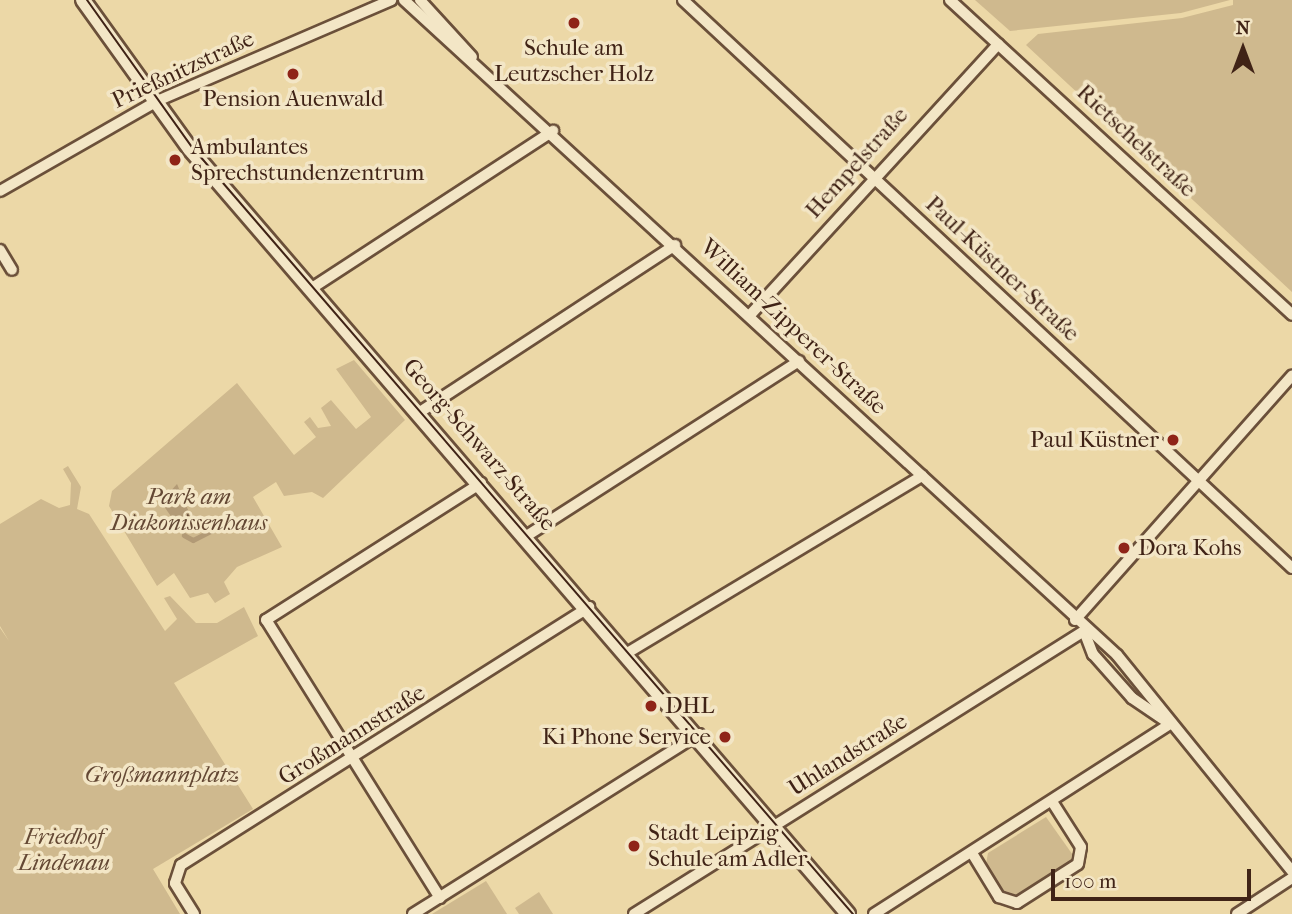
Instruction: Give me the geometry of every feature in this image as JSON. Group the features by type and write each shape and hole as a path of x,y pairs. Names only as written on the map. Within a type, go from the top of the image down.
{"street":[{"name":"Prießnitzstraße","path":"0,191 157,101 391,0"},
{"name":"William-Zipperer-Straße","path":"404,0 439,39 472,57"},
{"name":"William-Zipperer-Straße","path":"420,0 472,57 751,314 1084,631 1128,665 1170,724 1292,871"},
{"name":"Paul-Küstner-Straße","path":"683,0 1292,568"},
{"name":"Rietschelstraße","path":"950,0 1292,315"},
{"name":"Georg-Schwarz-Straße","path":"90,3 157,101 312,288 629,652 848,914"},
{"name":"Hempelstraße","path":"751,314 872,176 998,44"},
{"path":"312,288 553,131"},
{"path":"420,412 675,246"},
{"path":"0,250 12,270"},
{"path":"528,535 799,361"},
{"path":"1075,620 1292,376"},
{"path":"629,652 922,476"},
{"path":"440,898 351,761 266,620 481,483"},
{"name":"Großmannstraße","path":"194,914 174,883 181,865 351,761 589,607"},
{"name":"William-Zipperer-Straße","path":"1084,631 1093,654 1132,698 1170,724"},
{"name":"Uhlandstraße","path":"634,914 1084,631"},
{"path":"874,914 1053,803 1170,724"},
{"path":"413,914 699,734"},
{"path":"972,853 999,897 1017,903 1078,864 1082,847 1053,803"},
{"path":"1237,914 1292,878"}],"green space":[{"path":"975,0 1230,0 1181,13 1010,31"},
{"path":"1233,0 1292,0 1292,292 1026,45 1038,34 1182,18 1233,5"},
{"name":"Park am Diakonissenhaus","path":"354,360 405,420 323,498 312,492 284,496 276,482 253,497 282,547 237,567 224,582 230,594 215,603 208,593 190,598 174,573 157,586 109,506 112,491 237,383 294,455 316,437 304,422 310,417 318,428 331,426 321,408 331,400 356,429 371,417 336,369"},
{"path":"68,466 81,487 77,509 89,514 165,631 177,619 164,598 170,596 196,623 217,623 244,607 258,636 174,683 253,809 153,869 180,914 0,914 0,628 9,641 0,626 0,524 41,499 59,508 70,505 71,483 63,469"},
{"path":"1046,817 1075,858 1014,896 1002,893 986,864 988,853"},
{"path":"486,881 507,914 432,914"},
{"path":"539,892 553,914 519,914 515,908"}],"shaded area":[{"path":"177,484 194,524 184,535 161,502"}],"waterway":[{"path":"184,535 193,540 217,528"}],"tram line":[{"path":"87,0 192,147 853,914"}],"place":[{"name":"Schule am Leutzscher Holz","path":"574,23"},
{"name":"Pension Auenwald","path":"293,74"},
{"name":"Ambulantes Sprechstundenzentrum","path":"175,160"},
{"name":"Paul Küstner","path":"1173,440"},
{"name":"Dora Kohs","path":"1124,548"},
{"name":"DHL","path":"651,706"},
{"name":"Ki Phone Service","path":"725,737"},
{"name":"Stadt Leipzig Schule am Adler","path":"634,846"}],"park label":[{"name":"Großmannplatz","path":"162,775"},
{"name":"Friedhof Lindenau","path":"64,850"}]}
